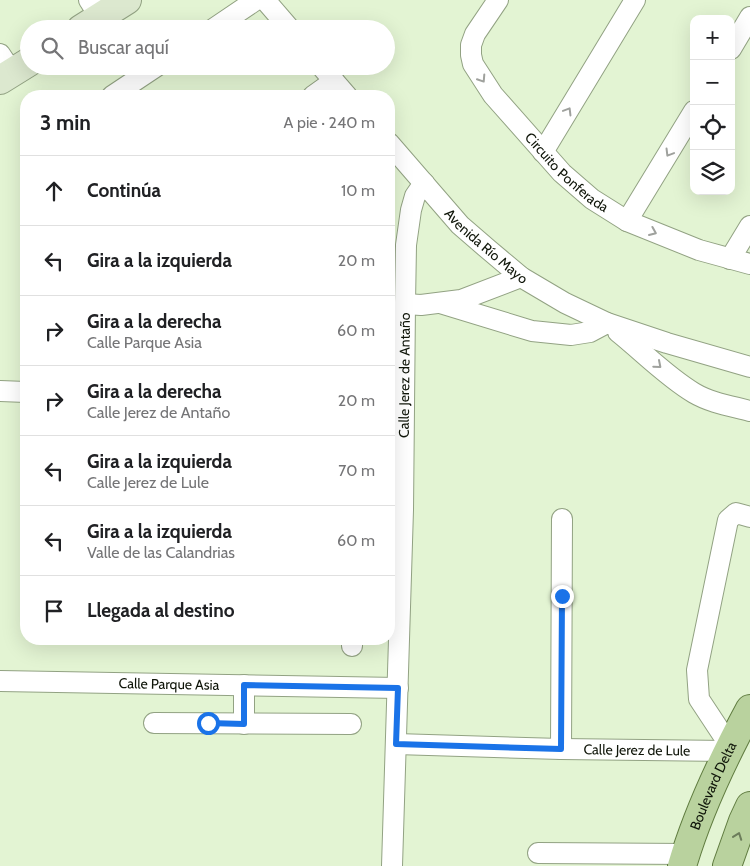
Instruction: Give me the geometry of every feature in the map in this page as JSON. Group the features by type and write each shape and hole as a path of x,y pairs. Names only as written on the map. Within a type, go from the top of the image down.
{"main road":[{"name":"Boulevard Delta","path":"684,860 707,798 750,708"},
{"path":"727,866 750,806"}],"street":[{"path":"90,15 127,0"},
{"path":"226,20 256,0"},
{"path":"266,0 283,20"},
{"path":"543,152 634,0"},
{"name":"Circuito Ponferada","path":"494,2 475,34 471,45 473,64 493,95 562,173 592,198 627,221 698,250 750,264"},
{"path":"735,41 750,17"},
{"path":"121,90 144,75"},
{"path":"317,90 327,75"},
{"path":"329,75 342,90"},
{"path":"627,221 690,118"},
{"name":"Avenida Río Mayo","path":"395,150 460,224 488,250 521,277 565,304 607,323 750,367"},
{"name":"Calle Jerez de Antaño","path":"392,866 398,688 395,600 396,444 406,245 415,196 424,183"},
{"path":"730,259 750,226"},
{"name":"Calle Jerez de Antaño","path":"404,304 421,305 461,300 521,277"},
{"path":"440,303 532,331 571,335 590,332 607,323"},
{"name":"Avenida Río Mayo","path":"607,323 695,394 724,405 750,410"},
{"path":"0,392 20,392"},
{"path":"729,749 699,699 697,670 728,520 743,515"},
{"path":"561,749 562,518"},
{"name":"Calle Parque Asia","path":"0,681 398,688"},
{"path":"244,685 244,724"},
{"path":"154,723 351,724"},
{"name":"Calle Jerez de Lule","path":"396,744 561,749 729,749"},
{"path":"538,853 684,860"}],"route":[{"path":"208,723 244,724 244,685 398,688 396,744 561,749 562,596"}]}
